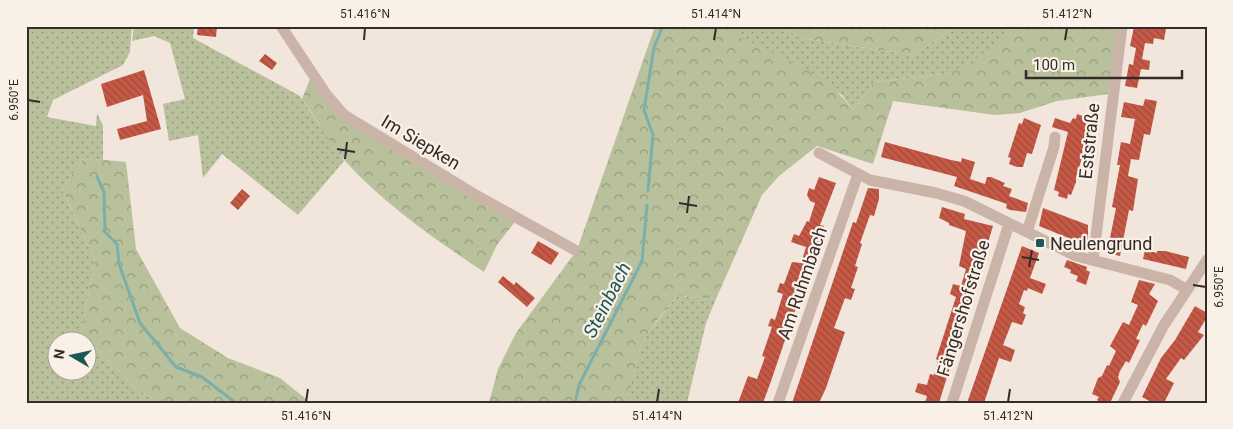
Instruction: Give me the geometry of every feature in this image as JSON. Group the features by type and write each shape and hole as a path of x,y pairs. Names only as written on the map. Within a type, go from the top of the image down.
{"street":[{"name":"Im Siepken","path":"281,26 326,94 344,115 474,194 575,250"},
{"name":"Eststraße","path":"1093,260 1122,26"},
{"path":"1027,232 1054,147 1055,137"},
{"path":"819,152 870,180 950,197 977,206 1060,249 1093,260 1170,280 1186,289"},
{"name":"Am Ruhmbach","path":"778,403 858,174"},
{"name":"Fängershofstraße","path":"952,403 1009,224"},
{"path":"1123,403 1148,353 1186,289 1207,260"}],"green space":[{"path":"26,26 132,26 130,52 123,65 53,100 47,117 96,126 97,113 103,126 103,160 84,158 62,189 95,260 81,332 48,332 48,382 98,382 98,350 134,386 157,403 26,403"},
{"path":"134,26 194,26 193,38 300,96 344,161 298,215 222,154 203,178 198,135 169,141 163,104 185,99 170,43 154,36 132,41"},
{"path":"655,26 734,26 734,35 783,57 814,74 842,96 853,110 874,82 951,73 991,50 1008,30 1059,26 1118,26 1108,94 1057,101 1020,113 995,115 893,101 873,164 817,146 779,176 762,195 716,299 677,296 656,322 640,350 626,403 489,403 498,369 516,333 577,250"},
{"path":"734,26 783,26 800,38 913,55 957,26 1059,26 1008,30 992,50 951,73 874,82 853,110 842,95 734,35"},
{"path":"783,26 957,26 913,55 800,38"},
{"path":"312,74 344,116 517,219 497,245 484,272 394,207 346,162 302,99"},
{"path":"84,158 126,162 136,249 180,328 228,358 280,378 311,403 157,403 134,386 98,350 98,332 81,332 95,260 62,189"},
{"path":"677,296 716,299 706,323 687,403 626,403 640,349 647,334"}],"building":[{"path":"198,26 217,26 216,37 197,35"},
{"path":"1146,26 1166,29 1164,40 1154,38 1153,44 1145,43 1142,59 1150,61 1149,70 1141,69 1137,88 1125,86 1129,64 1133,65 1136,48 1130,46 1134,27 1145,29"},
{"path":"265,54 277,63 272,70 259,61"},
{"path":"144,70 161,129 120,140 117,129 147,121 143,95 107,107 101,84"},
{"path":"1145,99 1157,101 1150,135 1144,134 1139,160 1131,159 1128,176 1138,179 1133,211 1129,210 1120,256 1107,253 1116,208 1112,207 1120,165 1117,165 1121,142 1130,144 1135,119 1121,117 1124,102 1143,106"},
{"path":"1077,114 1091,119 1082,150 1083,155 1076,182 1071,195 1068,194 1067,199 1058,196 1059,192 1054,190 1068,132 1052,127 1055,118 1070,123 1073,118 1076,119"},
{"path":"1024,118 1041,125 1032,154 1027,153 1023,167 1017,167 1009,164 1011,158 1008,157 1019,123 1022,124"},
{"path":"885,142 951,160 961,162 962,158 975,162 970,179 985,184 987,177 991,177 1005,183 1003,186 1012,189 1009,196 1028,203 1026,212 1010,210 1006,208 1007,204 954,186 957,177 881,157"},
{"path":"819,177 836,183 820,225 824,226 770,384 763,403 738,403 748,376 757,379 765,357 762,356 772,327 768,326 771,318 775,320 783,294 777,292 780,283 784,284 792,262 801,263 806,247 791,242 794,234 799,236 807,221 809,222 815,203 810,201 807,195 809,188 814,190"},
{"path":"868,188 879,189 879,199 874,216 870,215 860,243 862,244 855,266 858,267 851,288 855,289 851,300 845,298 834,328 845,332 826,388 819,403 792,403 853,222 856,223"},
{"path":"242,189 250,196 238,210 230,203"},
{"path":"942,207 965,214 964,219 993,226 939,403 925,403 927,396 915,392 918,383 927,385 930,374 934,375 938,360 936,359 956,297 950,294 953,284 961,286 966,269 959,266 966,231 949,225 949,223 939,218"},
{"path":"1043,208 1088,225 1088,241 1084,239 1083,243 1078,242 1039,226"},
{"path":"538,241 559,253 551,265 531,253"},
{"path":"1022,246 1039,253 1030,278 1046,284 1042,294 1028,288 1027,291 1024,290 1019,304 1025,307 1023,313 1026,315 1022,325 1012,322 1003,345 1015,350 1011,362 999,358 984,403 967,403"},
{"path":"1145,250 1157,253 1157,251 1165,251 1189,257 1186,269 1143,259"},
{"path":"1067,260 1087,267 1086,270 1090,272 1086,285 1076,281 1078,276 1070,273 1071,270 1064,267"},
{"path":"503,276 514,285 516,282 535,298 527,307 498,282"},
{"path":"1139,280 1155,284 1149,294 1158,301 1146,326 1143,324 1136,339 1140,340 1129,363 1126,361 1120,371 1118,377 1120,382 1110,403 1102,403 1097,400 1099,397 1092,394 1098,378 1102,376 1107,365 1109,366 1116,351 1110,346 1123,322 1129,325 1138,305 1131,302"},
{"path":"1195,306 1207,313 1207,317 1198,332 1204,335 1184,360 1181,358 1166,379 1174,383 1164,403 1153,403 1142,397 1161,358 1175,340"}],"waterway":[{"name":"Steinbach","path":"648,191 653,135 644,110 654,47 663,26"},
{"path":"97,177 104,192 105,232 117,244 119,264 140,323 176,367 202,377 236,403"},
{"name":"Steinbach","path":"575,403 579,385 642,261 647,205"}],"place":[{"name":"Neulengrund","path":"1040,243"}]}
